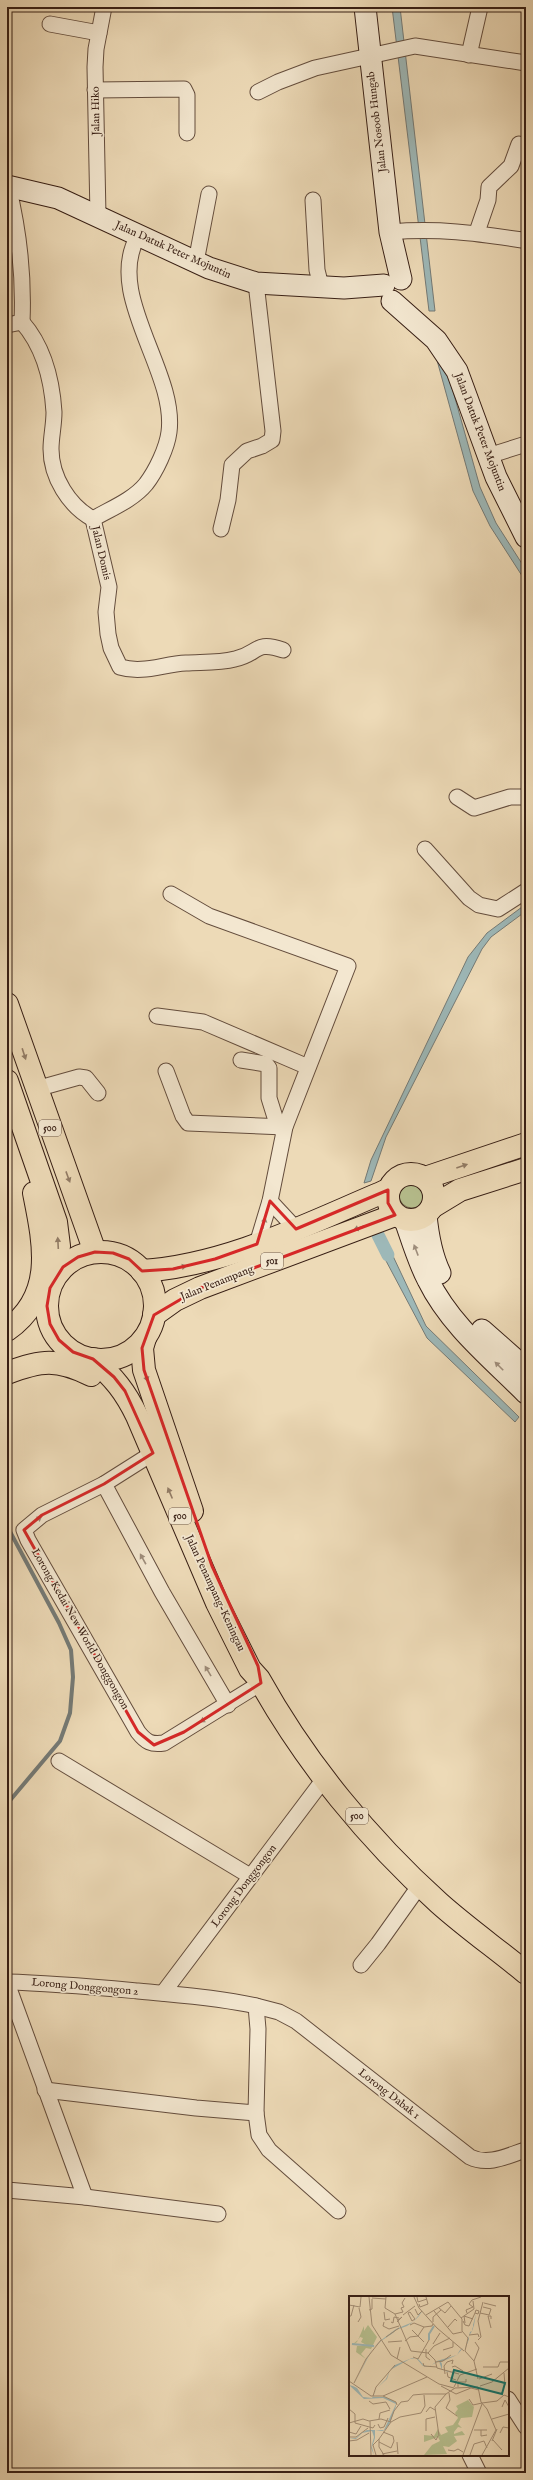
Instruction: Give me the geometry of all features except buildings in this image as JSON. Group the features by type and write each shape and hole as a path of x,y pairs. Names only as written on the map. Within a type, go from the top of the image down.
{"main road":[{"name":"Jalan Nosoob Hungab","path":"365,7 376,54 397,233 393,289"},
{"name":"Jalan Datuk Peter Mojuntin","path":"7,186 58,198 196,262 256,283 393,289 442,346 457,371 488,456 526,537"},
{"name":"500","path":"7,1004 95,1252"},
{"name":"500","path":"7,1081 56,1222 59,1246 47,1306 50,1324 59,1340 73,1352 93,1359 108,1360 122,1356 145,1338 154,1315 155,1300 151,1284 142,1271 129,1259 112,1253 95,1252 78,1257 63,1267 52,1285"},
{"path":"526,1144 425,1178 413,1174 406,1174 395,1180 388,1190 388,1203 400,1217 428,1280 441,1302 461,1330 526,1393"},
{"path":"400,1217 420,1219 460,1190 526,1169"},
{"path":"7,1330 21,1320 41,1280 45,1255 33,1190 40,1174"},
{"path":"425,1178 433,1191 429,1211 428,1235 434,1259 449,1292 463,1311 489,1337 526,1369"},
{"name":"Jalan Penampang","path":"142,1271 193,1265 257,1244 388,1190"},
{"name":"Jalan Penampang","path":"154,1315 175,1300 200,1288 400,1217"},
{"path":"7,1337 36,1319 52,1285"},
{"name":"Jalan Penampang-Keningau","path":"145,1338 142,1348 144,1370 212,1566 258,1666 260,1681"},
{"path":"7,1360 18,1355 73,1352"},
{"name":"Jalan Penampang-Keningau","path":"93,1359 114,1377 125,1391 217,1603 250,1669 260,1681 324,1779 420,1885 476,1935 526,1973"},
{"path":"7,1373 36,1362 49,1361 73,1366 92,1376 109,1390 132,1428 144,1433"}],"street":[{"name":"Jalan Hiko","path":"98,216 95,90 99,33 104,7"},
{"path":"469,55 480,7"},
{"path":"50,24 99,33"},
{"path":"258,92 278,82 316,68 415,46 526,63"},
{"path":"95,90 184,89 186,95 187,133"},
{"path":"477,232 488,200 489,187 511,166 519,144"},
{"path":"7,186 16,217 22,269 22,322 39,345 50,386 54,423 51,448 60,484 65,496 93,520"},
{"path":"196,262 209,194"},
{"path":"313,200 317,270 321,286"},
{"path":"397,233 432,229 477,232 522,240"},
{"name":"Jalan Domis","path":"138,236 130,248 128,258 132,294 143,335 166,397 169,431 165,447 146,485 123,502 93,520 109,586 106,612 111,648 120,667 134,671 186,663 222,662 237,659 262,645 283,650"},
{"path":"221,529 228,500 232,465 247,450 262,446 272,440 273,432 256,283"},
{"path":"7,325 22,322"},
{"path":"488,456 526,444"},
{"path":"457,797 474,808 510,797 526,796"},
{"path":"425,849 458,888 479,905 498,909 526,890"},
{"path":"171,894 209,916 348,966 308,1067 282,1127 270,1201 257,1244"},
{"path":"157,1016 203,1022 308,1067"},
{"path":"241,1060 266,1064 269,1068 269,1098 282,1127"},
{"path":"166,1071 188,1123 282,1127"},
{"path":"36,1089 79,1077 86,1078 98,1093"},
{"path":"270,1201 296,1229"},
{"name":"Lorong Kedai New World Donggongon","path":"153,1453 104,1484 37,1520 24,1530 28,1540 138,1732 145,1740 154,1745 164,1743 228,1705 260,1681"},
{"path":"104,1484 159,1586 228,1705"},
{"path":"59,1761 250,1876"},
{"name":"Lorong Donggongon","path":"163,1993 324,1779"},
{"path":"361,1965 420,1885"},
{"path":"7,1983 10,1998 85,2197"},
{"name":"Lorong Donggongon 2","path":"7,1983 57,1983 163,1993 231,2001 256,2006"},
{"path":"256,2006 258,2029 256,2112 259,2135 269,2150 338,2211"},
{"name":"Lorong Dabak 1","path":"256,2006 279,2012 296,2021 470,2157 481,2162 492,2161 525,2150"},
{"path":"45,2090 196,2108 256,2112"},
{"path":"7,2190 85,2197 218,2214"},
{"path":"509,2401 526,2427"},
{"path":"470,2456 479,2473"}],"highlighted area":[{"path":"388,1190 388,1203 395,1215 200,1288 154,1315 142,1348 144,1370 212,1566 258,1666 261,1683 184,1732 154,1745 138,1732 24,1530 42,1515 104,1484 153,1453 125,1391 114,1377 93,1359 73,1352 59,1340 50,1324 47,1306 50,1288 63,1267 78,1257 95,1252 113,1253 129,1259 142,1271 173,1269 215,1259 257,1244 270,1201 296,1229"}],"green space":[{"path":"412,1182 422,1185 425,1195 422,1205 412,1208 402,1205 399,1195 402,1185"}],"water":[{"path":"392,7 400,7 435,311 429,311"},
{"path":"442,352 480,487 496,523 526,570 526,582 490,526 473,491 435,353"},
{"path":"526,904 526,911 491,937 482,949 386,1137 371,1181 364,1183 371,1160 468,957 487,933"},
{"path":"384,1237 426,1326 519,1417 515,1422 427,1338 376,1242"}],"waterway":[{"path":"378,1235 388,1255"},
{"path":"7,1526 59,1623 71,1650 73,1677 70,1713 60,1741 7,1804"}]}
